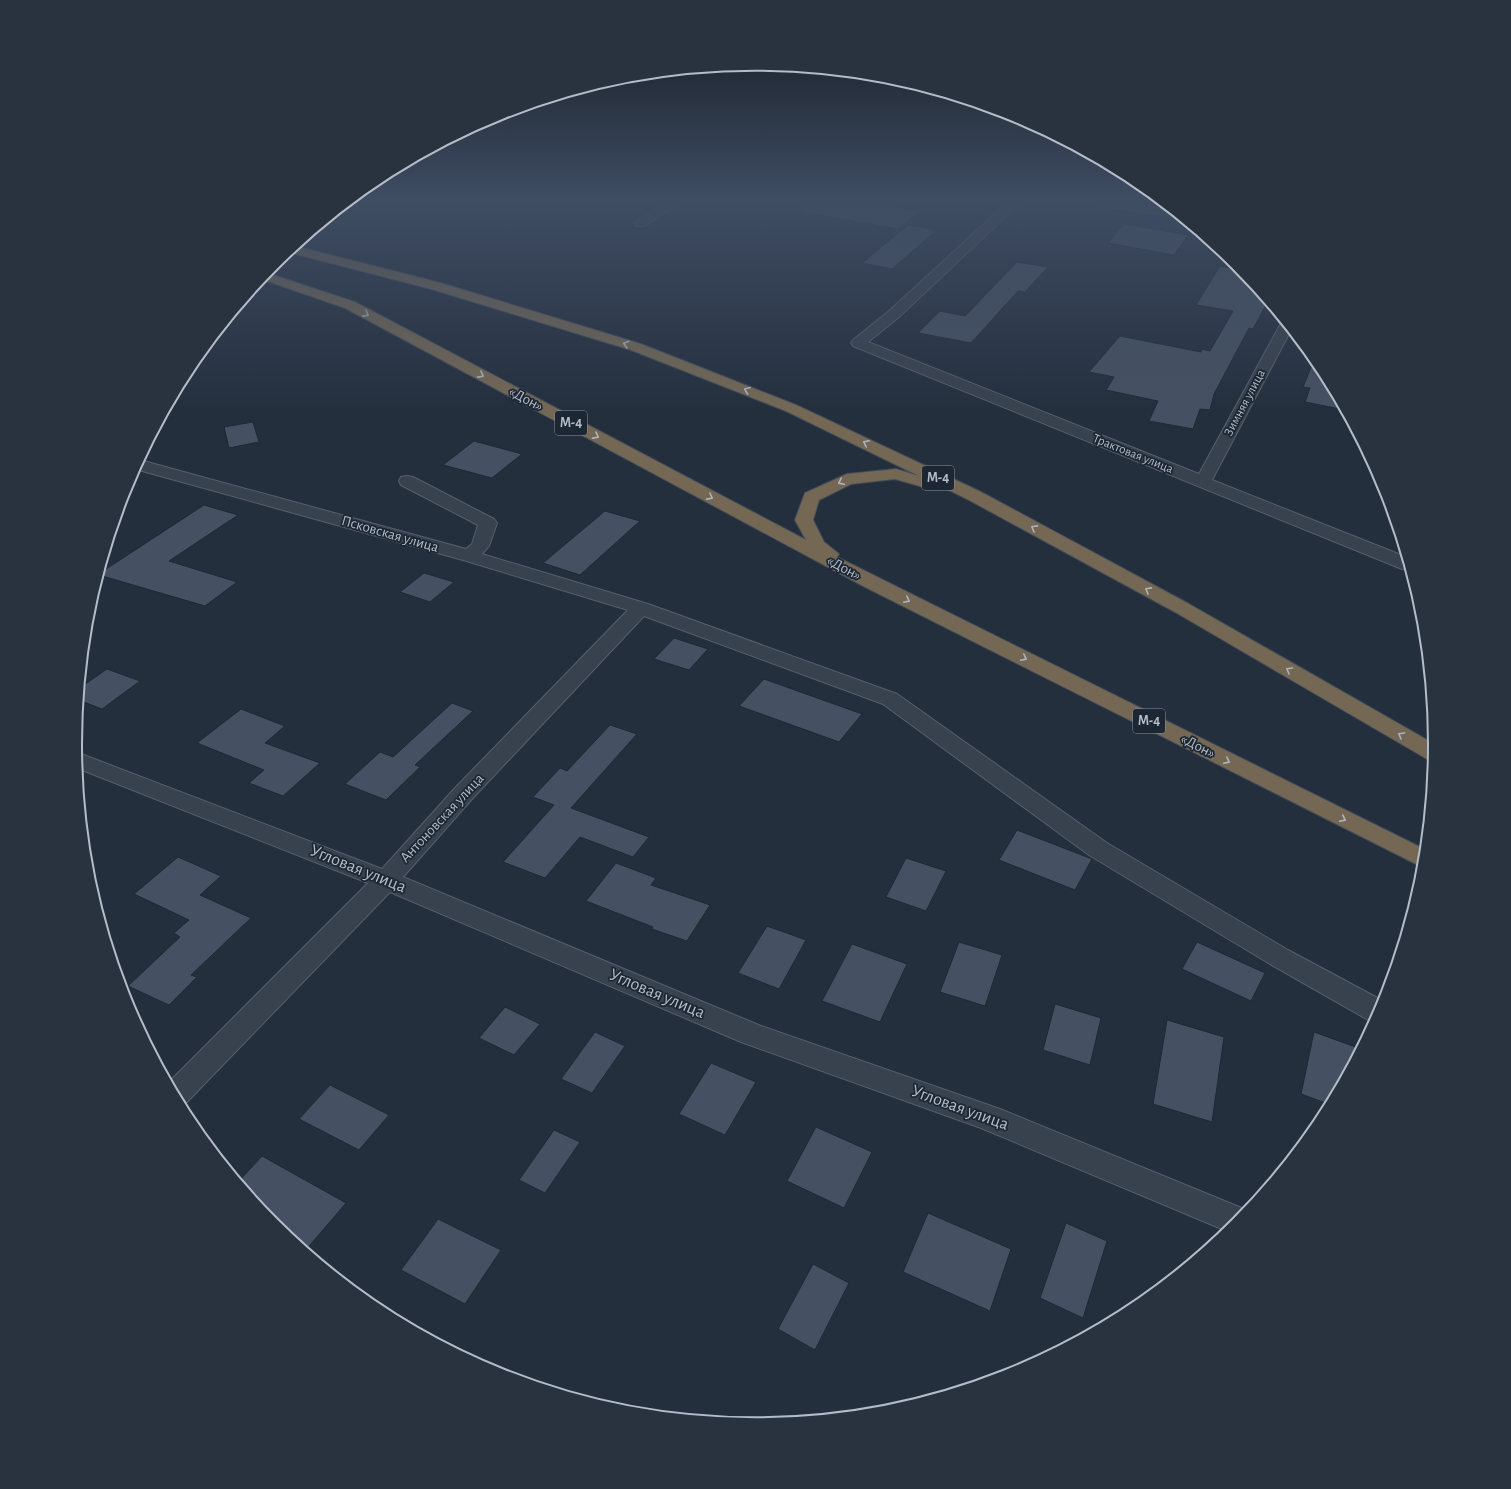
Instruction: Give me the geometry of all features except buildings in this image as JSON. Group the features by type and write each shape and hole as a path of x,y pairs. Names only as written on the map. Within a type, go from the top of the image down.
{"highway":[{"name":"М-4","path":"375,270 436,286 636,347 792,408 975,496 1182,608 1429,750"},
{"name":"«Дон»","path":"270,278 350,305 872,583 1419,857"},
{"name":"М-4","path":"872,583 817,545 804,520 811,498 847,479 896,474 975,496"}],"street":[{"name":"Трактовая улица","path":"941,270 894,314 858,343 1404,563"},
{"name":"Зимняя улица","path":"1203,482 1285,328"},
{"name":"Псковская улица","path":"143,465 469,556 641,608 890,699 1098,849 1279,957 1374,1010"},
{"path":"407,481 488,523 480,546 469,556"},
{"name":"Антоновская улица","path":"179,1091 386,880 464,793 641,608"},
{"name":"Угловая улица","path":"82,761 386,880 751,1034 990,1118 1234,1219"}]}
